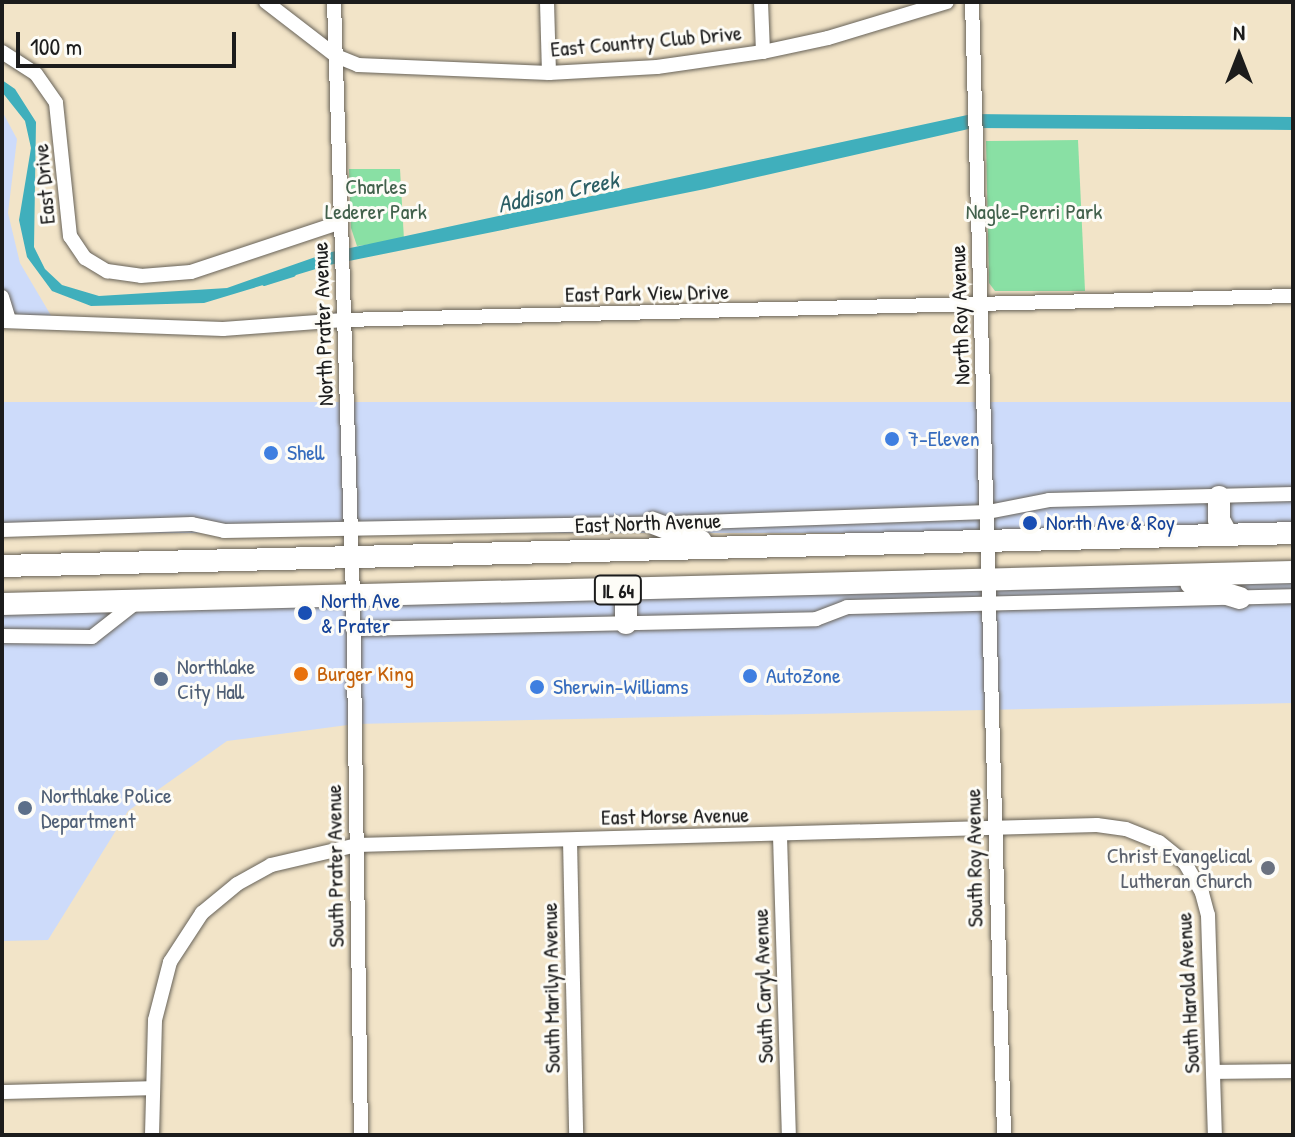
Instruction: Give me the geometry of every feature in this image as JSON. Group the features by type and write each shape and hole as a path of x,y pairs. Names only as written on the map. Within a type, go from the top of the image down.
{"main road":[{"path":"1219,497 1219,520 1227,535"},
{"path":"653,523 729,548"},
{"name":"East North Avenue","path":"2,566 1293,533"},
{"name":"IL 64","path":"2,604 1293,572"},
{"path":"1155,576 1240,598"},
{"path":"626,590 626,623"}],"street":[{"name":"East Country Club Drive","path":"266,2 336,56 358,65 417,70 549,73 657,67 763,52 828,38 947,2"},
{"name":"North Prater Avenue","path":"334,2 353,596"},
{"path":"547,2 549,73"},
{"path":"761,2 763,52"},
{"name":"North Roy Avenue","path":"972,2 990,579"},
{"name":"East Drive","path":"2,52 36,74 56,103 70,236 85,258 107,271 141,276 191,272 341,222"},
{"name":"East Park View Drive","path":"5,320 210,329 344,320 982,308 1293,296"},
{"path":"2,297 5,320"},
{"name":"East North Avenue","path":"2,530 192,524 224,531 653,523 988,512 1049,500 1293,494"},
{"name":"South Roy Avenue","path":"990,579 1004,1135"},
{"name":"South Prater Avenue","path":"353,596 361,1135"},
{"path":"353,629 816,619 847,607 1293,596"},
{"path":"2,636 92,637 138,601"},
{"name":"East Morse Avenue","path":"152,1135 155,1020 170,962 202,913 237,884 271,865 357,845 780,836 994,826"},
{"name":"South Harold Avenue","path":"994,826 1126,829 1159,842 1185,863 1208,915 1215,1135"},
{"name":"South Caryl Avenue","path":"780,836 789,1135"},
{"name":"South Marilyn Avenue","path":"570,840 576,1135"},
{"path":"1214,1072 1293,1071"},
{"path":"2,1092 151,1088"}],"shaded area":[{"path":"2,111 17,139 8,213 20,263 56,324 2,321"},
{"path":"2,402 1293,402 1293,533 2,533"},
{"path":"1293,572 1293,703 355,724 227,741 128,811 48,940 2,941 2,604"}],"green space":[{"name":"Nagle-Perri Park","path":"1078,140 1085,291 995,291 989,283 986,141"},
{"name":"Charles Lederer Park","path":"349,169 400,169 404,240 357,246 351,228"}],"water":[{"path":"2,80 15,89 36,122 34,247 45,269 62,285 99,296 227,288 327,253 972,114 1293,117 1293,130 973,128 705,189 329,265 204,303 91,306 52,291 27,257 19,220 31,148 25,121 2,92"}],"waterway":[{"name":"Addison Creek","path":"264,284 294,275"}],"place":[{"name":"7-Eleven","path":"892,439"},
{"name":"Shell","path":"271,453"},
{"name":"North Ave & Roy","path":"1030,523"},
{"name":"North Ave & Prater","path":"305,613"},
{"name":"Burger King","path":"301,674"},
{"name":"AutoZone","path":"750,676"},
{"name":"Northlake City Hall","path":"161,679"},
{"name":"Sherwin-Williams","path":"537,687"},
{"name":"Northlake Police Department","path":"25,808"},
{"name":"Christ Evangelical Lutheran Church","path":"1268,868"}]}
